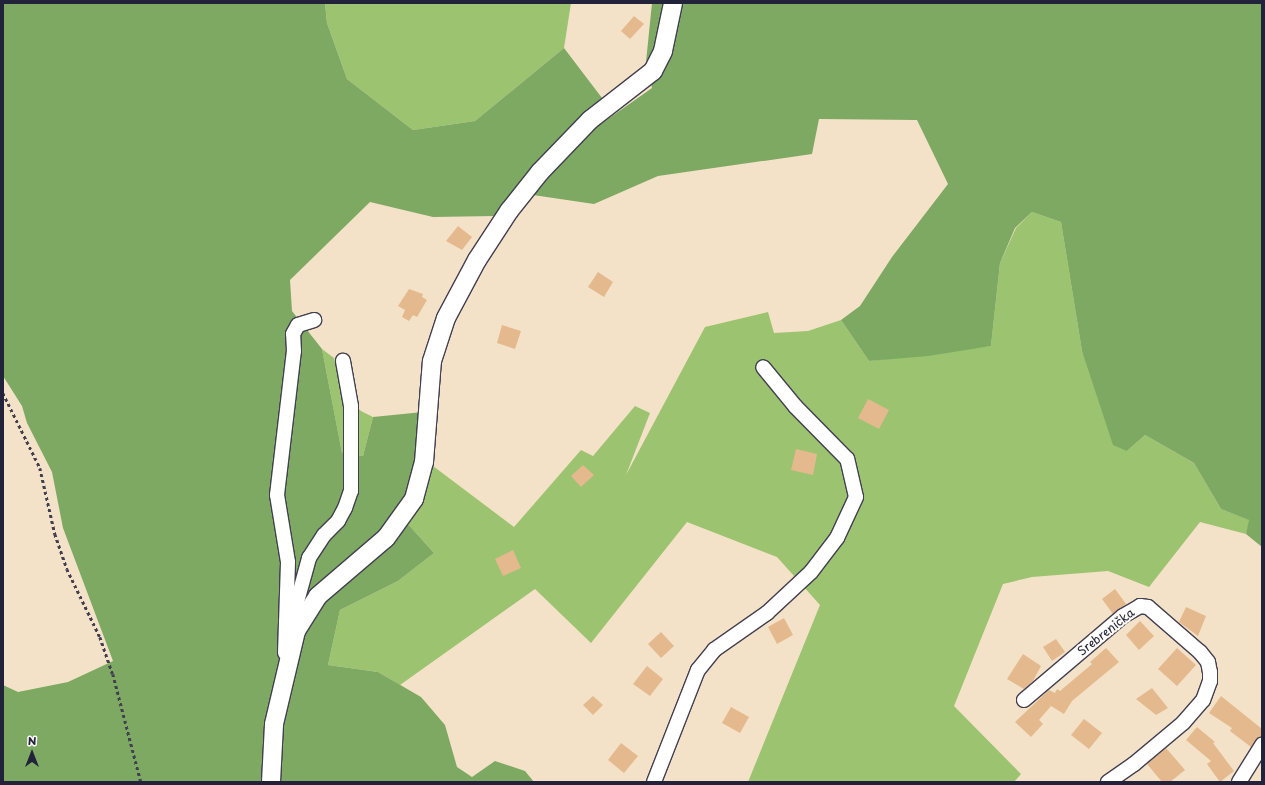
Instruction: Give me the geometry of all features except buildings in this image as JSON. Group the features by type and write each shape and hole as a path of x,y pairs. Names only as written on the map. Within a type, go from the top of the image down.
{"main road":[{"path":"271,782 274,724 282,683 296,631 318,596 386,538 414,499 424,462 432,361 446,318 476,260 509,211 540,172 590,120 653,71 663,51 673,3"}],"street":[{"path":"282,683 288,562 277,495 278,474 283,454 285,410 294,351 293,334 298,325 314,320"},
{"path":"286,622 297,602 309,558 324,535 338,520 345,508 351,491 351,406 343,361"},
{"path":"654,782 698,670 714,650 767,613 811,572 837,538 856,497 847,459 795,406 763,367"},
{"name":"Srebrenička","path":"1024,700 1123,616 1140,606 1148,607 1200,652 1208,662 1210,672 1210,681 1202,700 1183,723 1134,764 1108,782"},
{"path":"1239,782 1262,746"}],"path":[{"path":"3,393 40,468 55,534 67,569 100,637 114,674 141,782"}],"green space":[{"path":"3,3 325,3 327,23 347,79 413,130 475,121 564,48 602,98 582,114 495,216 433,217 370,202 290,280 292,311 322,349 342,453 363,456 373,417 423,412 407,523 434,553 398,581 340,610 328,665 378,672 421,697 445,725 457,767 472,777 495,761 525,771 534,782 3,782 3,685 18,692 68,682 113,661 63,528 52,472 27,423 22,406 3,376"},
{"path":"325,3 571,3 564,48 475,121 413,130 347,79 327,23"},
{"path":"652,3 1262,3 1262,547 1246,534 1249,520 1221,509 1194,463 1145,435 1127,451 1113,445 1082,351 1061,222 1032,212 1015,228 1000,263 991,346 928,356 869,361 841,320 860,306 892,257 948,184 917,120 819,119 812,154 658,176 594,204 533,195 591,131 652,88 646,62"},
{"path":"1032,212 1061,222 1082,351 1127,451 1145,435 1194,463 1221,509 1250,520 1246,534 1200,522 1149,587 1108,571 1032,577 1003,584 954,706 1021,774 1014,782 748,782 820,605 777,557 687,522 591,643 535,589 400,685 378,672 328,665 340,610 398,581 434,553 407,523 423,496 433,466 514,527 581,450 593,456 635,406 650,413 626,475 705,327 768,312 774,333 808,331 841,320 869,361 991,346 1000,263 1016,228"},
{"path":"322,349 334,358 344,394 361,411 373,417 363,456 342,453"}]}
